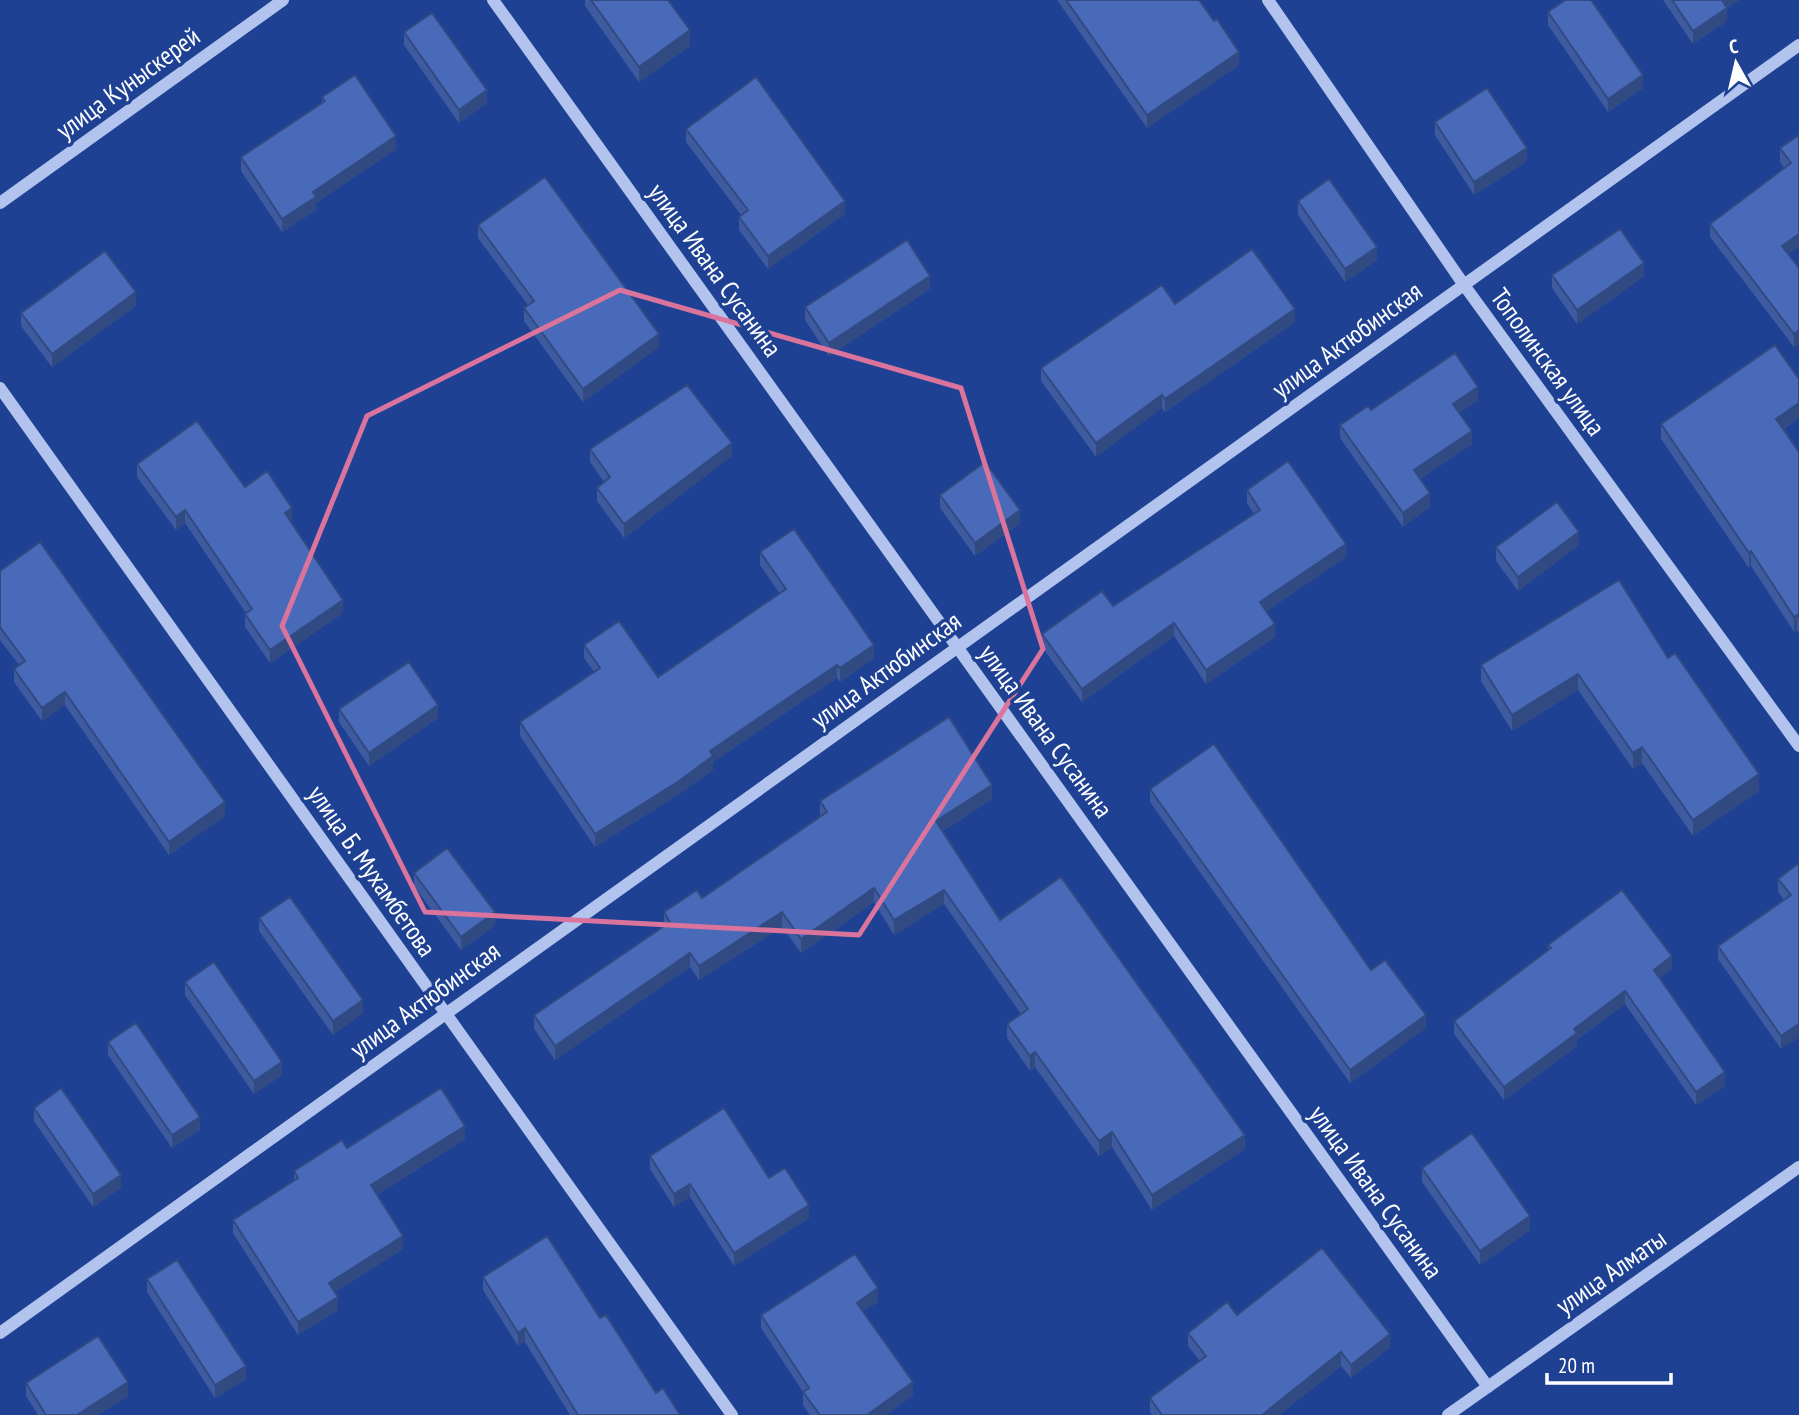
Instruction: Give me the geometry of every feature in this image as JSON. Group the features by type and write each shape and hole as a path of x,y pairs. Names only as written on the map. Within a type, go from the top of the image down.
{"street":[{"name":"улица Куныскерей","path":"0,203 283,0"},
{"name":"улица Ивана Сусанина","path":"493,0 1488,1387"},
{"name":"Тополинская улица","path":"1268,0 1464,285 1799,746"},
{"name":"улица Актюбинская","path":"0,1333 1799,45"},
{"name":"улица Б. Мухамбетова","path":"0,388 732,1415"},
{"name":"улица Алматы","path":"1448,1415 1799,1167"}],"highlighted area":[{"path":"620,290 961,388 1043,649 859,935 425,912 282,626 367,416"}],"building":[{"path":"591,0 668,0 690,30 639,67"},
{"path":"1066,0 1199,0 1214,21 1217,19 1239,52 1147,115"},
{"path":"1565,0 1591,0 1643,75 1608,99 1548,12"},
{"path":"1672,0 1722,0 1727,8 1693,31"},
{"path":"432,13 487,90 459,110 404,32"},
{"path":"355,75 396,136 313,192 316,197 282,219 241,157 325,101 322,97"},
{"path":"756,77 845,201 768,256 739,217 748,210 686,129"},
{"path":"1487,88 1527,148 1474,182 1435,122"},
{"path":"1799,135 1799,234 1782,246 1799,268 1799,330 1794,334 1710,224 1791,163 1780,148"},
{"path":"545,177 659,334 583,389 524,308 534,301 478,225"},
{"path":"1329,179 1377,247 1345,269 1298,201"},
{"path":"1620,229 1644,263 1577,310 1552,275"},
{"path":"907,240 930,276 829,343 805,307"},
{"path":"1252,249 1295,309 1165,399 1162,395 1096,443 1041,368 1162,285 1175,304"},
{"path":"105,251 136,292 52,354 21,313"},
{"path":"1775,345 1799,379 1799,403 1776,419 1799,452 1799,617 1794,617 1661,424"},
{"path":"1455,353 1478,387 1453,404 1472,431 1414,470 1430,493 1403,513 1340,425 1368,406 1371,410"},
{"path":"687,385 732,443 624,524 597,488 610,477 590,449"},
{"path":"197,421 245,487 267,471 292,508 285,513 343,600 270,650 245,614 252,609 185,510 176,517 137,464"},
{"path":"1288,461 1346,544 1260,602 1275,624 1206,670 1174,623 1082,689 1042,634 1102,591 1113,606 1260,510 1247,490"},
{"path":"985,462 1020,510 975,543 940,495"},
{"path":"1557,502 1579,532 1518,577 1496,547"},
{"path":"794,529 874,645 840,668 837,665 710,751 713,756 679,781 595,834 520,722 600,668 584,645 619,621 658,677 786,589 760,552"},
{"path":"40,542 225,802 169,842 65,692 42,708 14,669 25,661 0,627 0,571"},
{"path":"1619,580 1668,658 1675,653 1759,774 1693,820 1642,747 1633,753 1578,674 1512,715 1481,665"},
{"path":"409,662 438,705 369,753 339,709"},
{"path":"949,717 992,785 936,821 1000,920 1061,877 1245,1135 1152,1195 1112,1132 1099,1141 1035,1052 1030,1056 1007,1024 1028,1009 944,890 894,920 874,888 801,939 782,912 699,966 690,953 555,1046 534,1015 670,922 664,912 697,890 702,898 827,812 820,801"},
{"path":"1214,744 1371,970 1385,960 1426,1015 1350,1070 1150,789"},
{"path":"447,848 495,912 461,937 414,873"},
{"path":"1799,863 1799,1024 1781,1036 1718,946 1791,895 1778,879"},
{"path":"1622,890 1672,956 1654,970 1725,1072 1696,1092 1625,991 1574,1029 1577,1033 1504,1087 1454,1021 1551,948 1548,945"},
{"path":"290,897 363,1000 333,1021 259,918"},
{"path":"214,962 282,1062 254,1081 185,982"},
{"path":"136,1023 200,1117 172,1135 108,1042"},
{"path":"61,1088 121,1175 93,1194 34,1108"},
{"path":"441,1088 465,1126 371,1185 403,1236 329,1283 338,1297 298,1322 233,1220 298,1178 294,1171 342,1140 347,1148"},
{"path":"724,1108 769,1178 785,1168 809,1205 734,1253 690,1184 674,1194 650,1156"},
{"path":"1472,1133 1530,1216 1480,1251 1422,1168"},
{"path":"547,1236 600,1318 606,1315 656,1393 663,1388 680,1415 578,1415 525,1328 518,1333 483,1277"},
{"path":"1322,1248 1390,1334 1351,1365 1341,1352 1262,1415 1162,1415 1150,1398 1206,1356 1188,1333 1227,1302 1237,1315"},
{"path":"855,1254 878,1288 857,1303 913,1382 867,1415 820,1415 803,1392 809,1388 761,1315"},
{"path":"177,1260 246,1366 215,1385 147,1279"},
{"path":"98,1336 128,1382 77,1415 46,1415 26,1383"}]}
